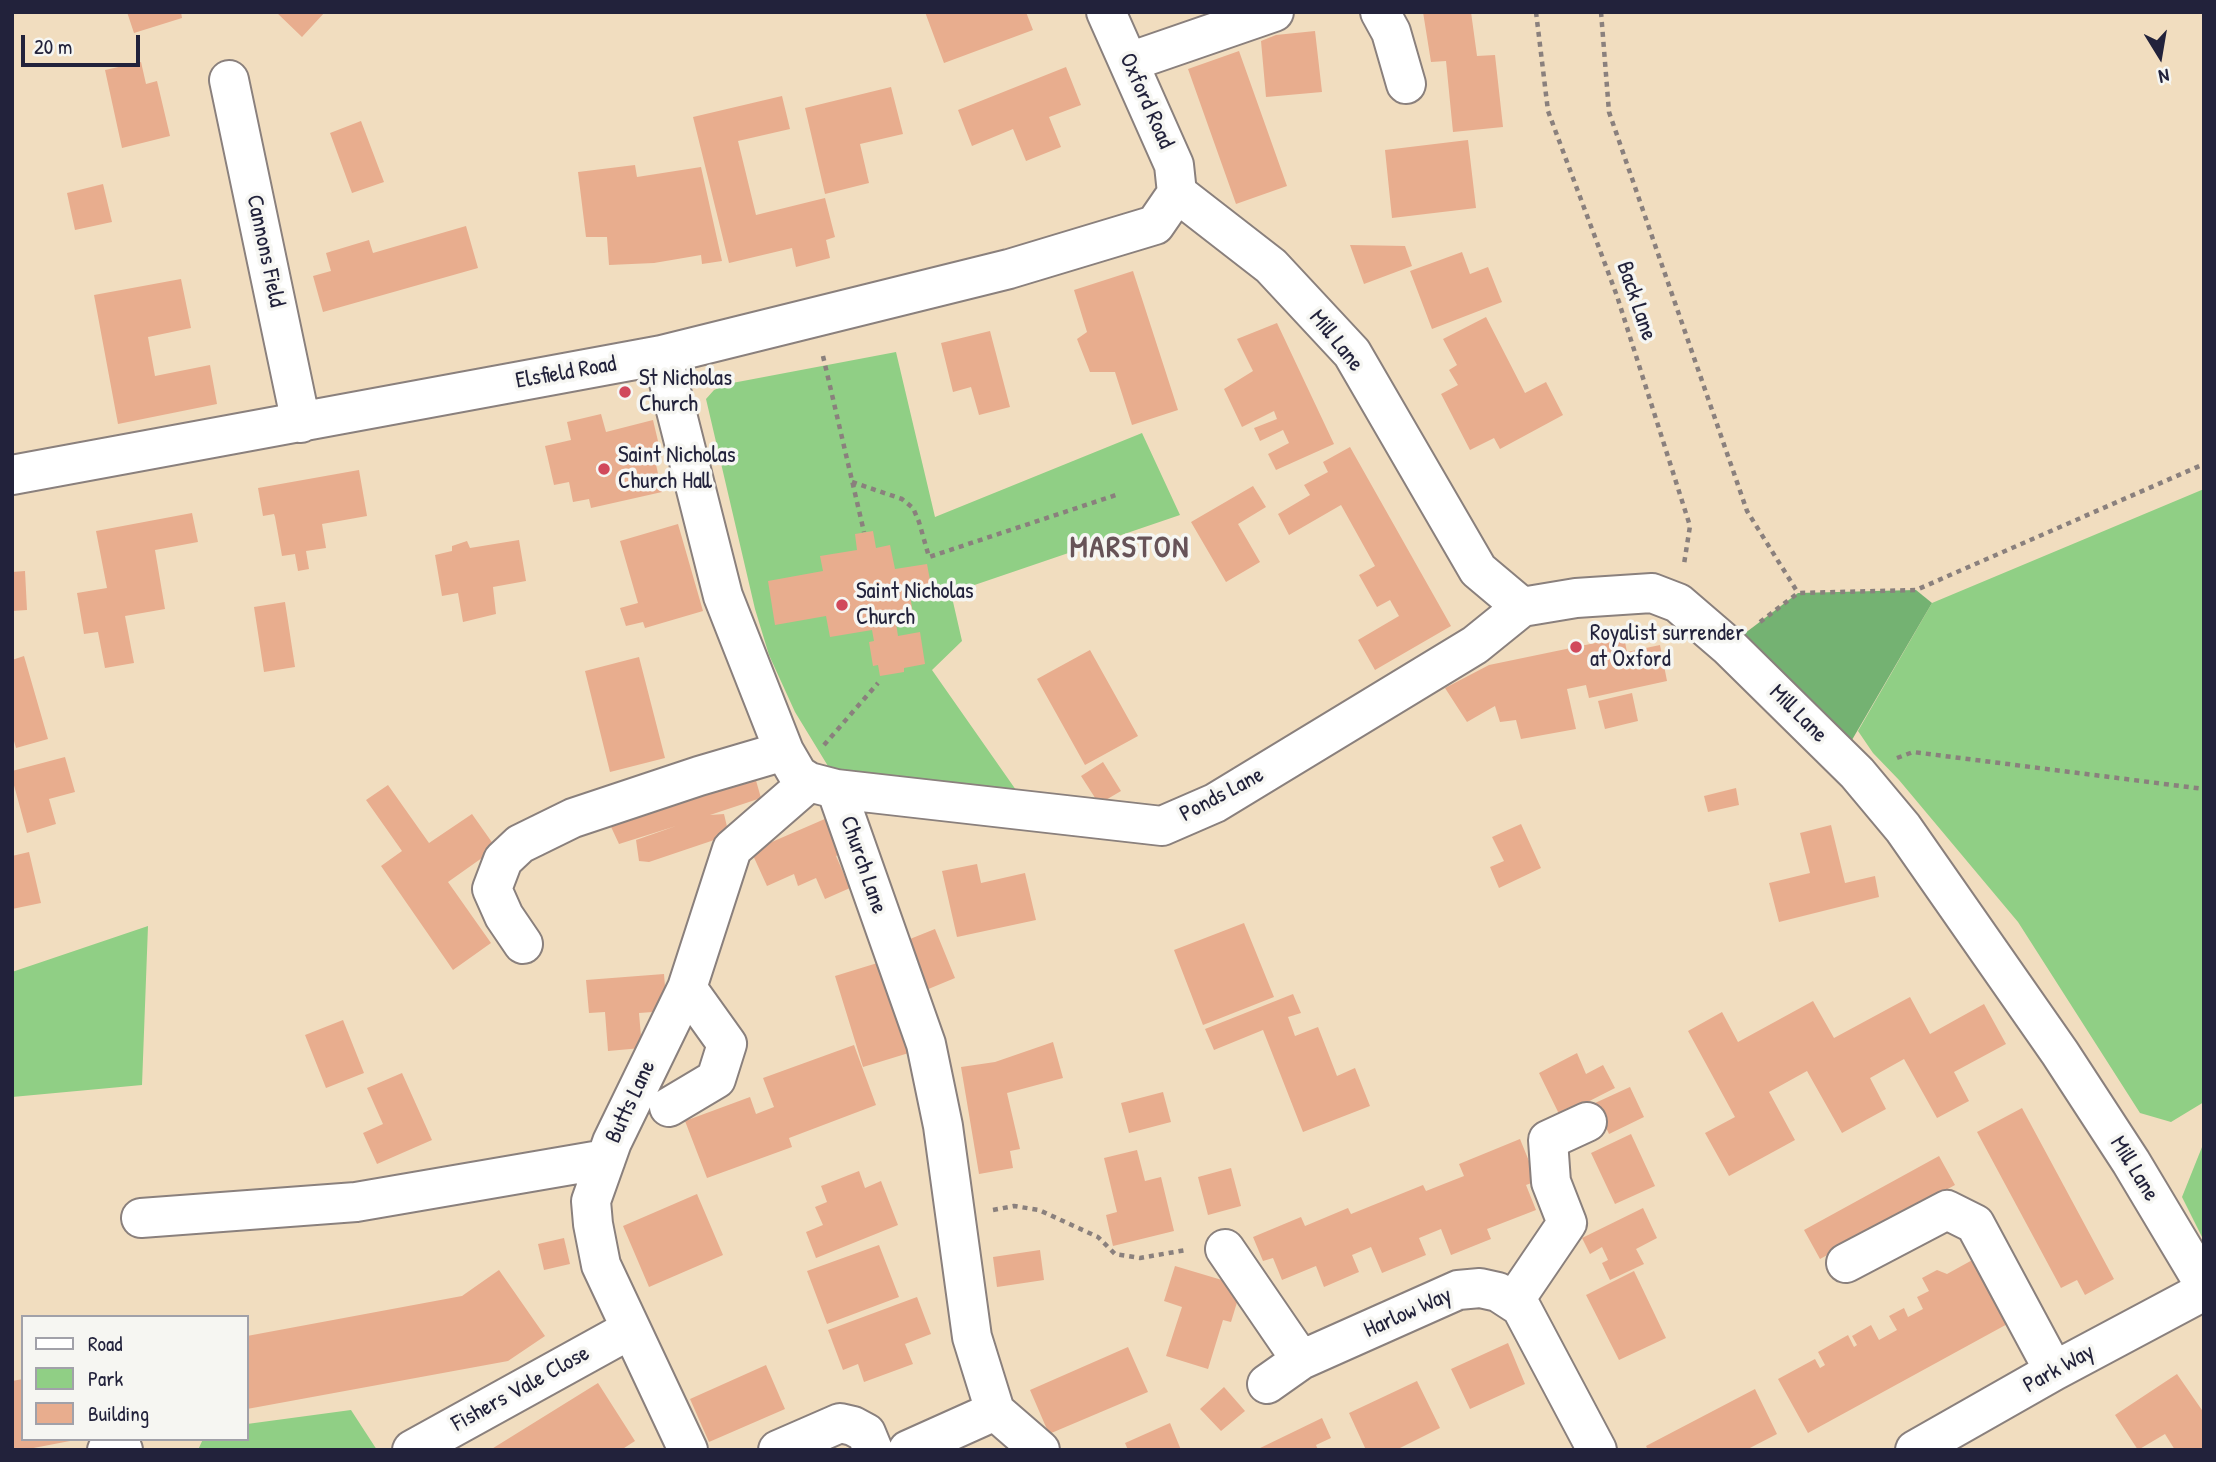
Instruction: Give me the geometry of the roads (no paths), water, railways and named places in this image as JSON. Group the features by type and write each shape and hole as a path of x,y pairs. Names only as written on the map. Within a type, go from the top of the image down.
{"street":[{"name":"Oxford Road","path":"1106,12 1174,165 1177,193"},
{"path":"1129,62 1274,12"},
{"path":"1380,12 1391,32 1406,84"},
{"name":"Cannons Field","path":"229,80 301,423"},
{"name":"Elsfield Road","path":"12,475 662,355 1009,269 1155,225 1177,193"},
{"name":"Mill Lane","path":"1177,193 1271,266 1352,353 1478,570 1522,607 1576,598 1652,593 1678,603 1728,646 1857,773 1903,828 2060,1053 2204,1284"},
{"name":"Church Lane","path":"662,355 723,596 807,774 926,1044 943,1126 972,1337 995,1411"},
{"name":"Ponds Lane","path":"807,774 1162,826 1215,803 1452,659 1475,645 1522,607"},
{"path":"523,944 504,916 492,889 503,860 520,844 573,818 699,776 807,774"},
{"name":"Butts Lane","path":"688,1450 601,1265 593,1224 592,1201 611,1142 687,988 732,849 807,774"},
{"path":"669,1107 716,1079 727,1044 687,988"},
{"path":"1587,1122 1548,1140 1551,1182 1567,1223 1514,1301 1521,1307 1597,1450"},
{"path":"141,1218 356,1202 606,1159"},
{"path":"1846,1263 1947,1210 1975,1224 2054,1371"},
{"path":"1225,1249 1300,1360"},
{"name":"Harlow Way","path":"1267,1384 1300,1360 1458,1290 1480,1288 1498,1292 1514,1301"},
{"name":"Park Way","path":"1915,1450 2054,1371 2204,1291"},
{"name":"Fishers Vale Close","path":"412,1450 631,1329"},
{"path":"908,1450 995,1411 1040,1450"},
{"path":"778,1450 840,1423 866,1433 873,1450"},
{"path":"107,1450 123,1450"}],"place":[{"name":"St Nicholas Church","path":"625,392"},
{"name":"Saint Nicholas Church Hall","path":"604,469"},
{"name":"Saint Nicholas Church","path":"842,605"},
{"name":"Royalist surrender at Oxford","path":"1576,647"}],"district":[{"name":"MARSTON","path":"1130,549"}]}
